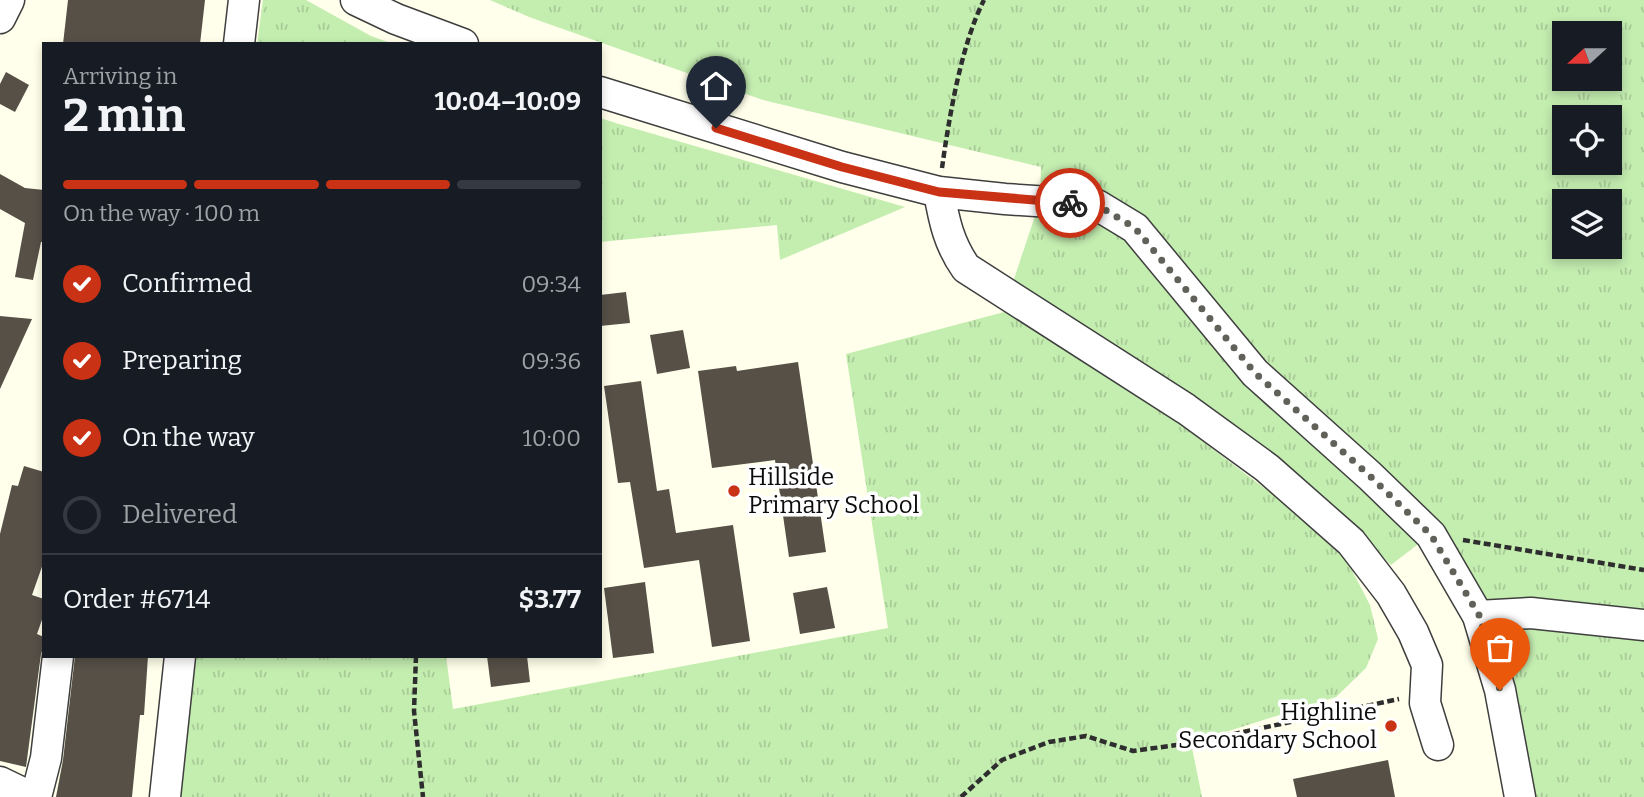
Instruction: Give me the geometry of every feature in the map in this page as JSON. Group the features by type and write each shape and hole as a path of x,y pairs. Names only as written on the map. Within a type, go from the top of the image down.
{"street":[{"path":"0,18 9,0"},
{"path":"239,42 244,0"},
{"path":"356,0 396,19 458,42"},
{"path":"602,93 842,167 939,192 1097,205 1135,228 1255,373 1431,535 1479,615 1500,690 1520,797"},
{"path":"939,192 945,229 966,268 1186,409 1267,468 1350,542 1391,594 1413,632 1427,665 1424,694 1438,745"},
{"path":"1479,615 1531,613 1644,625"},
{"path":"0,782 34,797 47,758 58,658"},
{"path":"165,797 180,658"}],"path":[{"path":"939,192 951,114 974,20 984,0"},
{"path":"1431,535 1644,570"},
{"path":"416,658 414,711 423,797"},
{"path":"961,797 1002,760 1049,742 1086,736 1133,751 1180,745 1424,694"}],"green space":[{"path":"263,0 306,0 371,36 388,42 257,42"},
{"path":"490,0 1644,0 1644,797 1520,797 1500,690 1430,535 1391,565 1307,483 1237,428 1126,354 1012,285 1040,201 1041,167 763,100 529,17"},
{"path":"602,119 905,207 780,260 777,225 602,242"},
{"path":"1008,311 1144,397 1276,497 1346,559 1370,605 1378,639 1366,668 1336,697 1191,743 1202,797 165,797 180,658 446,658 453,709 888,628 846,354"}],"building":[{"path":"68,0 205,0 200,42 63,42"},
{"path":"6,72 29,85 15,112 0,104 0,84"},
{"path":"0,174 25,188 42,190 42,242 33,280 15,277 25,223 0,209"},
{"path":"626,292 630,323 602,326 602,295"},
{"path":"0,316 32,319 0,389"},
{"path":"683,330 690,368 657,374 650,335"},
{"path":"798,362 826,552 789,557 775,460 712,468 698,371 736,366 737,371"},
{"path":"641,381 657,491 669,489 676,533 733,525 750,641 712,647 699,560 644,568 630,482 618,483 604,386"},
{"path":"24,466 42,471 42,567 32,595 42,598 42,620 37,634 42,636 42,651 26,767 0,761 0,534 12,485 18,486"},
{"path":"645,582 654,653 613,658 604,588"},
{"path":"827,587 835,628 800,634 793,593"},
{"path":"75,658 148,658 144,715 140,715 132,797 56,797"},
{"path":"487,658 527,658 530,682 491,687"},
{"path":"1388,760 1395,797 1297,797 1293,779"}],"way so far":[{"path":"1070,203 1097,205 1135,228 1255,373 1431,535 1479,615 1500,690"}],"place":[{"name":"Hillside Primary School","path":"734,491"},
{"name":"Highline Secondary School","path":"1391,726"}],"route":[{"path":"716,128 842,167 939,192 1070,203"}]}
